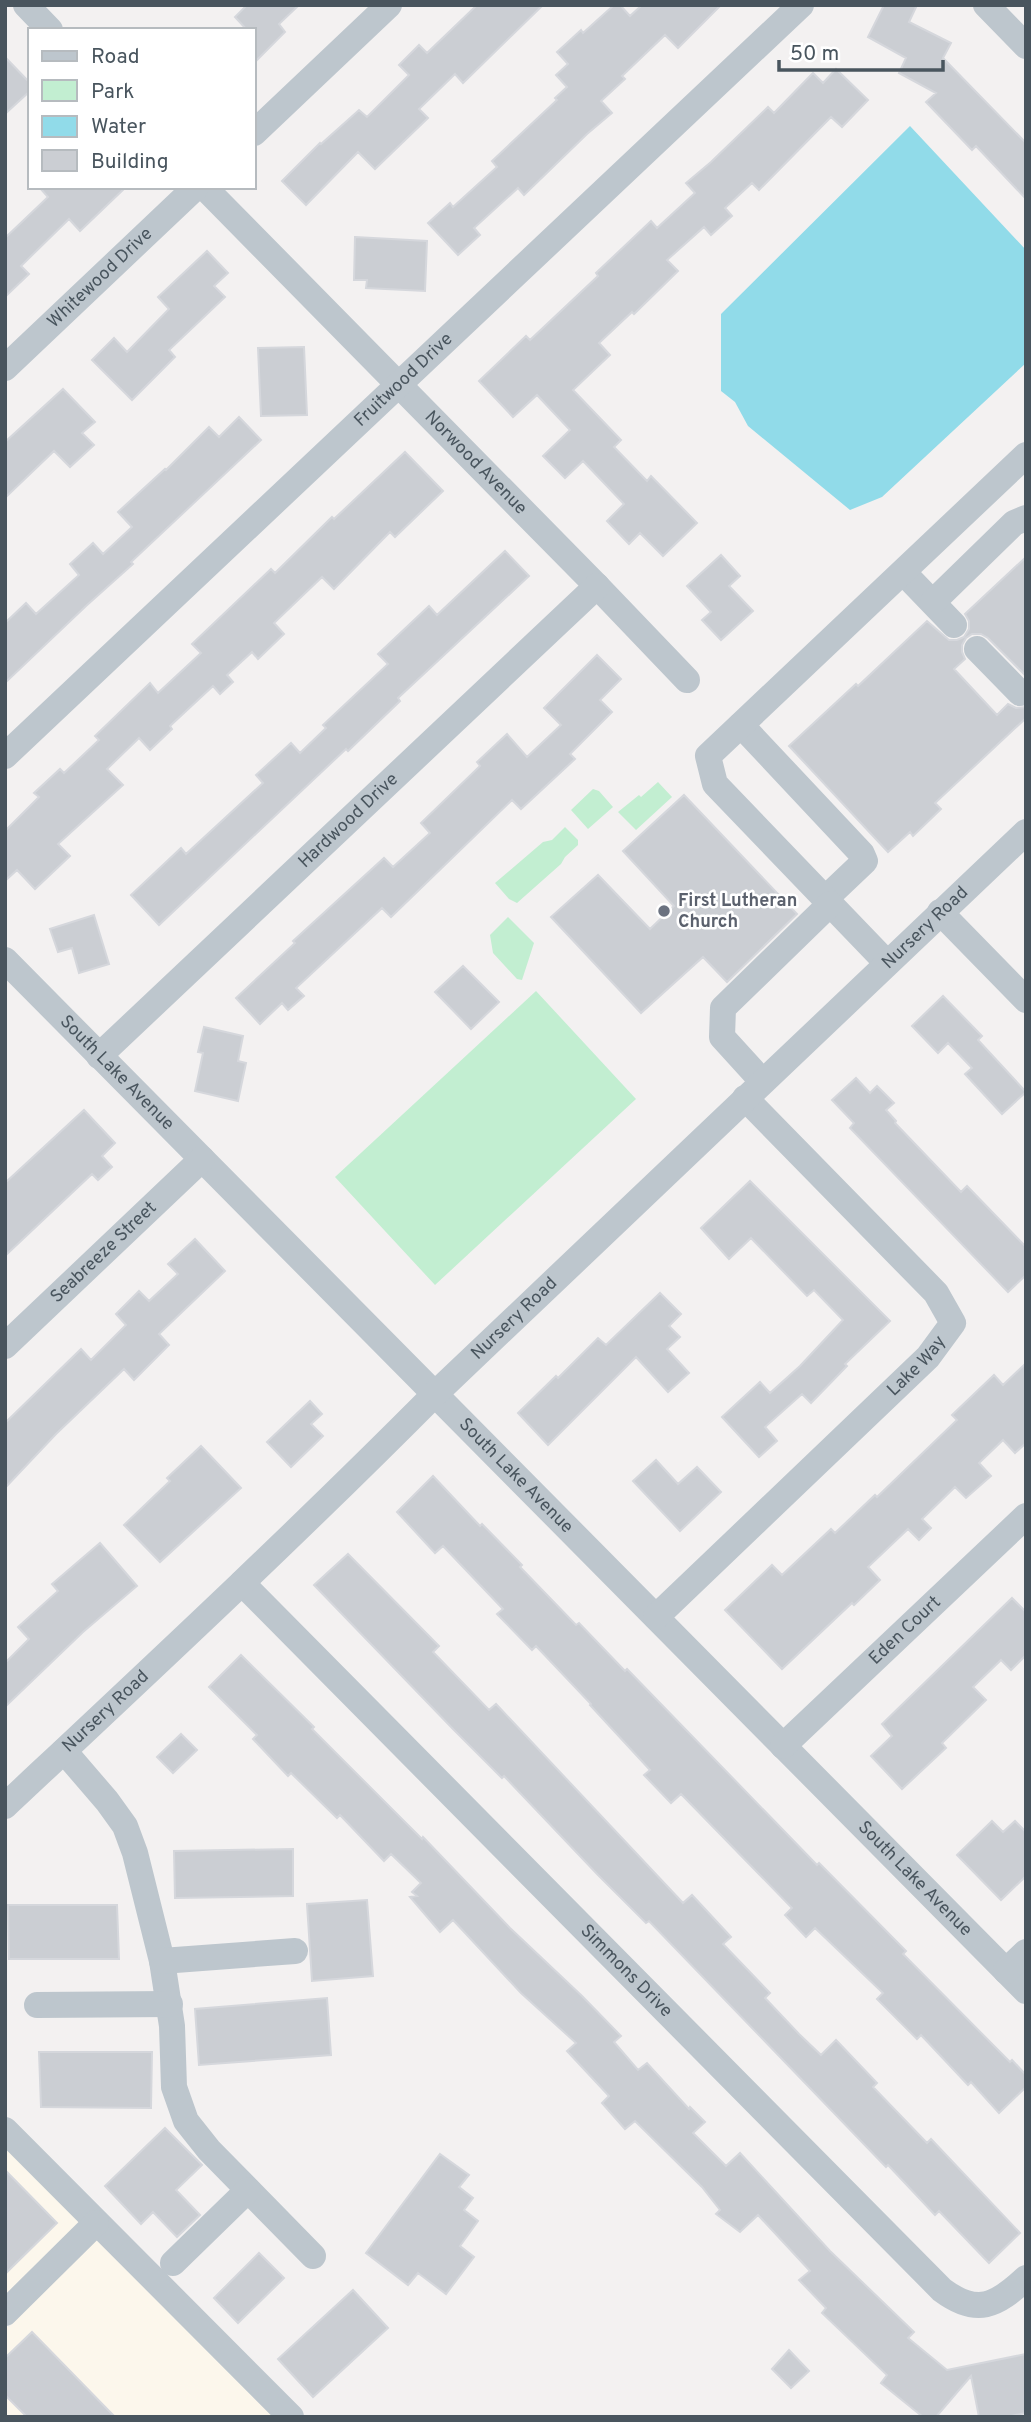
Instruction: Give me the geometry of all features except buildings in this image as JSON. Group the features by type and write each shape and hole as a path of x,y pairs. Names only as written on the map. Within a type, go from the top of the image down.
{"street":[{"path":"26,5 48,28"},
{"path":"256,131 389,5"},
{"name":"Fruitwood Drive","path":"5,756 801,5"},
{"path":"986,5 1026,46"},
{"name":"Whitewood Drive","path":"5,368 194,189"},
{"name":"Norwood Avenue","path":"206,189 687,680"},
{"path":"887,962 715,784 708,756 1026,455"},
{"path":"933,602 1014,523 1026,517"},
{"path":"903,572 954,625"},
{"name":"Hardwood Drive","path":"99,1056 597,586"},
{"path":"977,649 1020,693"},
{"path":"741,725 862,854 865,861 723,1008 722,1037 754,1090"},
{"name":"Nursery Road","path":"5,1807 340,1490 435,1394 1026,832"},
{"path":"940,912 1026,1000"},
{"name":"South Lake Avenue","path":"5,960 1026,1991"},
{"name":"Lake Way","path":"656,1617 928,1357 953,1323 936,1293 754,1090"},
{"name":"Seabreeze Street","path":"5,1346 202,1159"},
{"name":"Eden Court","path":"783,1746 1026,1516"},
{"name":"Simmons Drive","path":"242,1583 942,2290 958,2302 976,2306 995,2303 1026,2278"},
{"path":"64,1751 125,1826 135,1853 162,1961 170,2004 174,2087 186,2121 209,2150 313,2256"},
{"path":"162,1961 295,1951"},
{"path":"1006,1971 1026,1952"},
{"path":"37,2005 170,2004"},
{"path":"5,2130 291,2417"},
{"path":"173,2263 247,2190"},
{"path":"6,2311 96,2223"}],"shaded area":[{"path":"5,2130 305,2417 5,2417 5,2325 9,2327 24,2312 5,2293"}],"green space":[{"path":"658,782 672,797 636,830 618,812"},
{"path":"593,789 599,791 613,807 588,829 571,810"},
{"path":"565,827 578,840 578,845 517,903 509,899 495,883"},
{"path":"508,917 534,943 522,980 517,979 493,953 490,935"},
{"path":"536,991 636,1099 435,1285 335,1177"}],"water":[{"path":"910,126 1026,250 1026,363 882,497 850,510 748,426 735,402 721,391 721,314"}],"place":[{"name":"First Lutheran Church","path":"664,911"}]}
